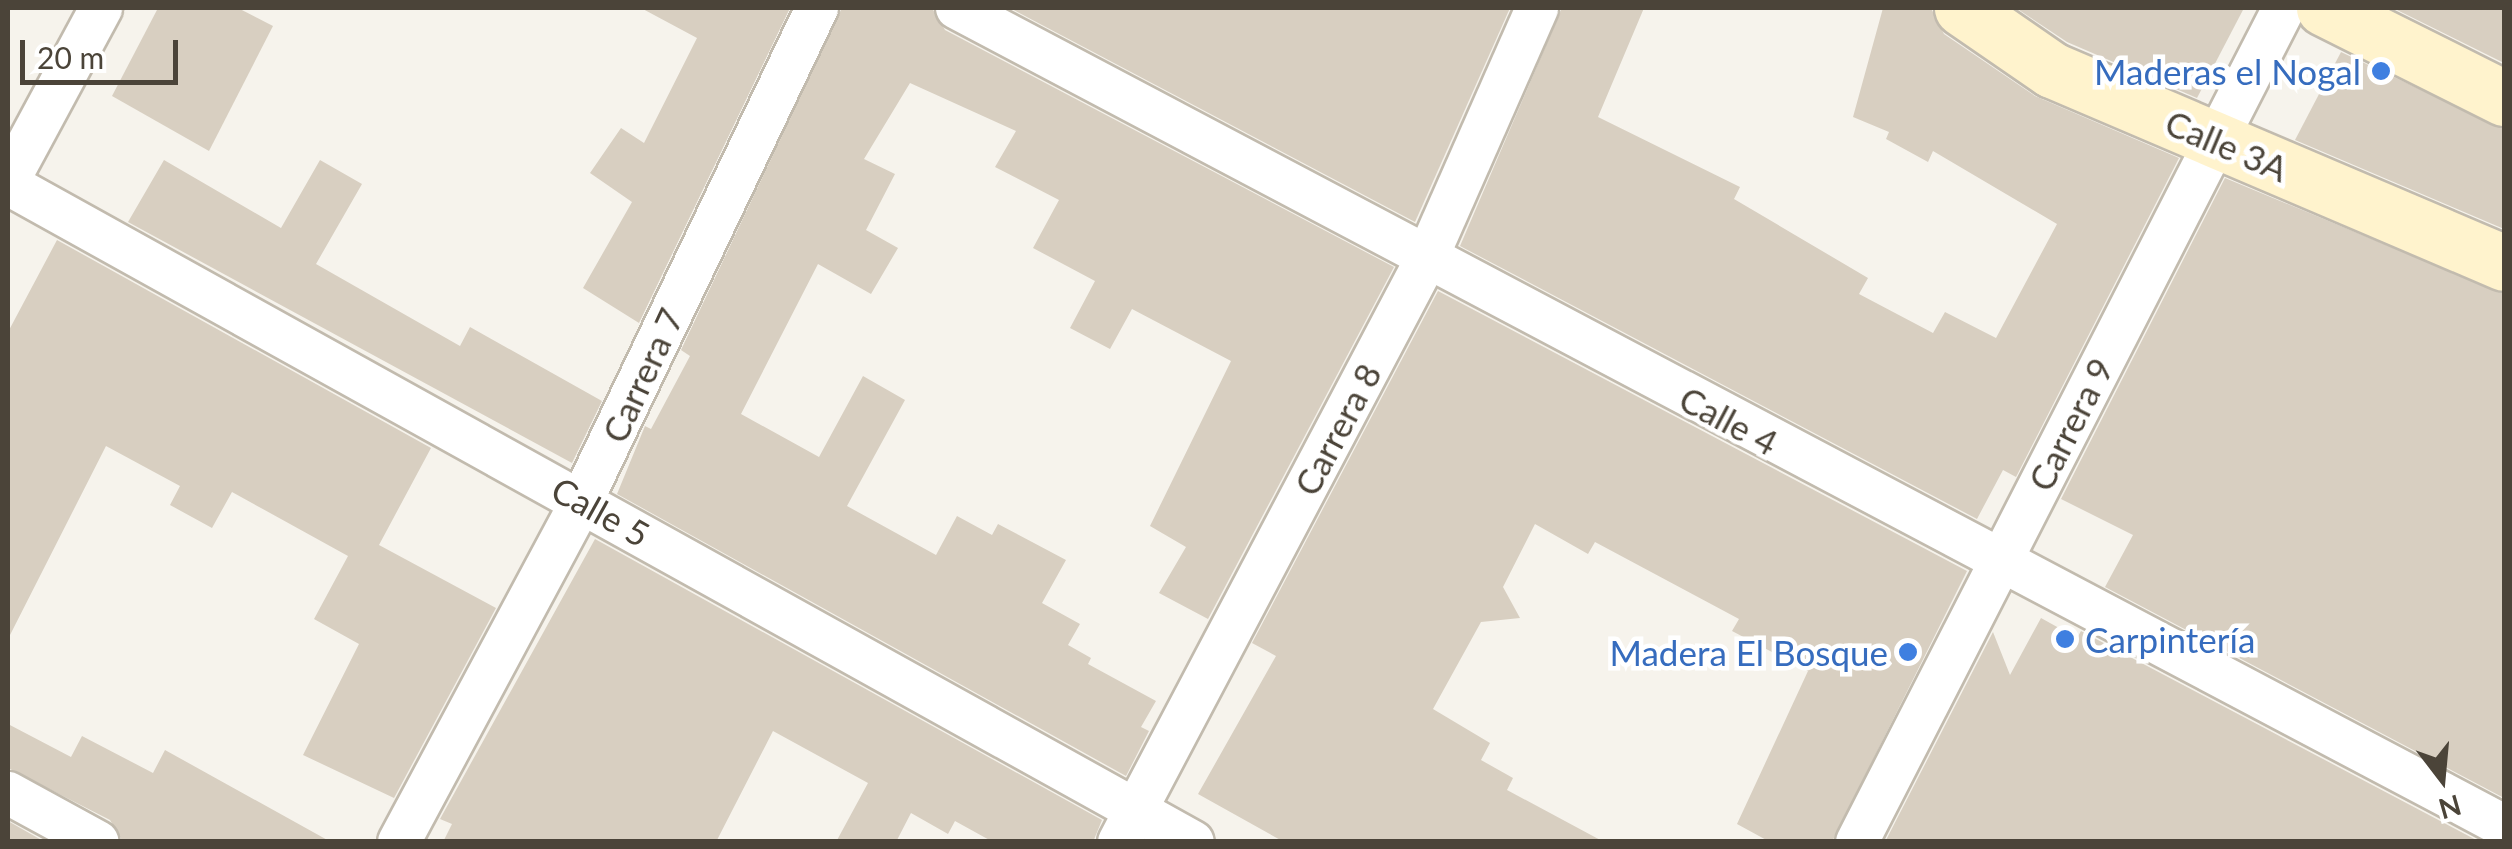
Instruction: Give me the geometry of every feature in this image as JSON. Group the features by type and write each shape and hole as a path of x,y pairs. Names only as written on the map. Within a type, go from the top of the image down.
{"street":[{"path":"8,182 101,8"},
{"name":"Carrera 7","path":"399,842 582,500 816,8"},
{"name":"Calle 4","path":"957,8 1426,260 2504,826"},
{"name":"Carrera 8","path":"1127,826 1426,260 1536,8"},
{"name":"Calle 3A","path":"1962,8 2052,70 2504,263"},
{"name":"Carrera 9","path":"1857,842 2284,8"},
{"path":"2324,8 2504,98"},
{"name":"Calle 5","path":"8,182 582,500 1127,826 1194,842"},
{"path":"8,793 98,842"}],"building":[{"path":"158,8 238,8 273,26 209,151 112,96"},
{"path":"641,8 790,8 639,323 583,288 632,202 590,173 621,128 644,143 697,38"},
{"path":"842,8 932,8 945,30 1394,267 1208,619 1159,593 1186,547 1150,526 1231,361 1132,309 1110,349 1070,328 1095,281 1033,248 1059,200 995,167 1016,131 910,83 864,159 895,174 866,230 898,248 871,294 818,264 741,414 819,457 863,376 905,400 847,506 936,555 957,516 992,535 998,524 1066,560 1042,603 1080,624 1068,645 1091,658 1088,664 1156,701 1141,727 1149,731 1126,776 617,494 645,426 651,429 690,356 681,350"},
{"path":"1010,8 1510,8 1415,222"},
{"path":"1562,8 1644,8 1598,117 1740,187 1734,199 1868,278 1859,294 1933,333 1945,312 1996,338 2057,224 1933,151 1928,162 1886,139 1889,132 1853,117 1883,8 1931,8 1944,34 2035,96 2179,158 2016,477 2003,470 1977,519 1460,246"},
{"path":"2016,8 2244,8 2197,98 2067,42"},
{"path":"2393,8 2504,8 2504,63"},
{"path":"2341,52 2504,129 2504,229 2295,140"},
{"path":"164,160 281,228 320,160 362,184 316,264 460,346 470,327 602,401 572,463 128,222"},
{"path":"2225,178 2504,294 2504,798 2105,587 2133,535 2061,499"},
{"path":"57,240 431,448 379,545 496,608 394,798 303,755 359,644 314,619 348,556 232,492 212,528 170,505 180,486 106,446 8,639 8,332"},
{"path":"1438,291 1967,571 1832,842 1770,842 1737,824 1808,671 1732,631 1739,619 1595,542 1588,554 1535,524 1503,587 1520,618 1481,622 1433,709 1490,743 1481,760 1513,778 1507,790 1604,842 1284,842 1198,794 1276,656 1252,643"},
{"path":"595,539 1102,820 1093,842 993,842 955,821 948,834 911,813 896,842 836,842 868,783 773,731 716,842 443,842 452,824 440,819"},
{"path":"2041,618 2077,638 2081,631 2480,842 1885,842 1993,632 2010,675"},
{"path":"8,724 71,757 82,736 153,773 165,750 331,842 123,842 110,820 8,768"},
{"path":"8,821 45,842 8,842"}],"place":[{"name":"Maderas el Nogal","path":"2381,71"},
{"name":"Carpintería","path":"2065,639"},
{"name":"Madera El Bosque","path":"1908,652"}]}
